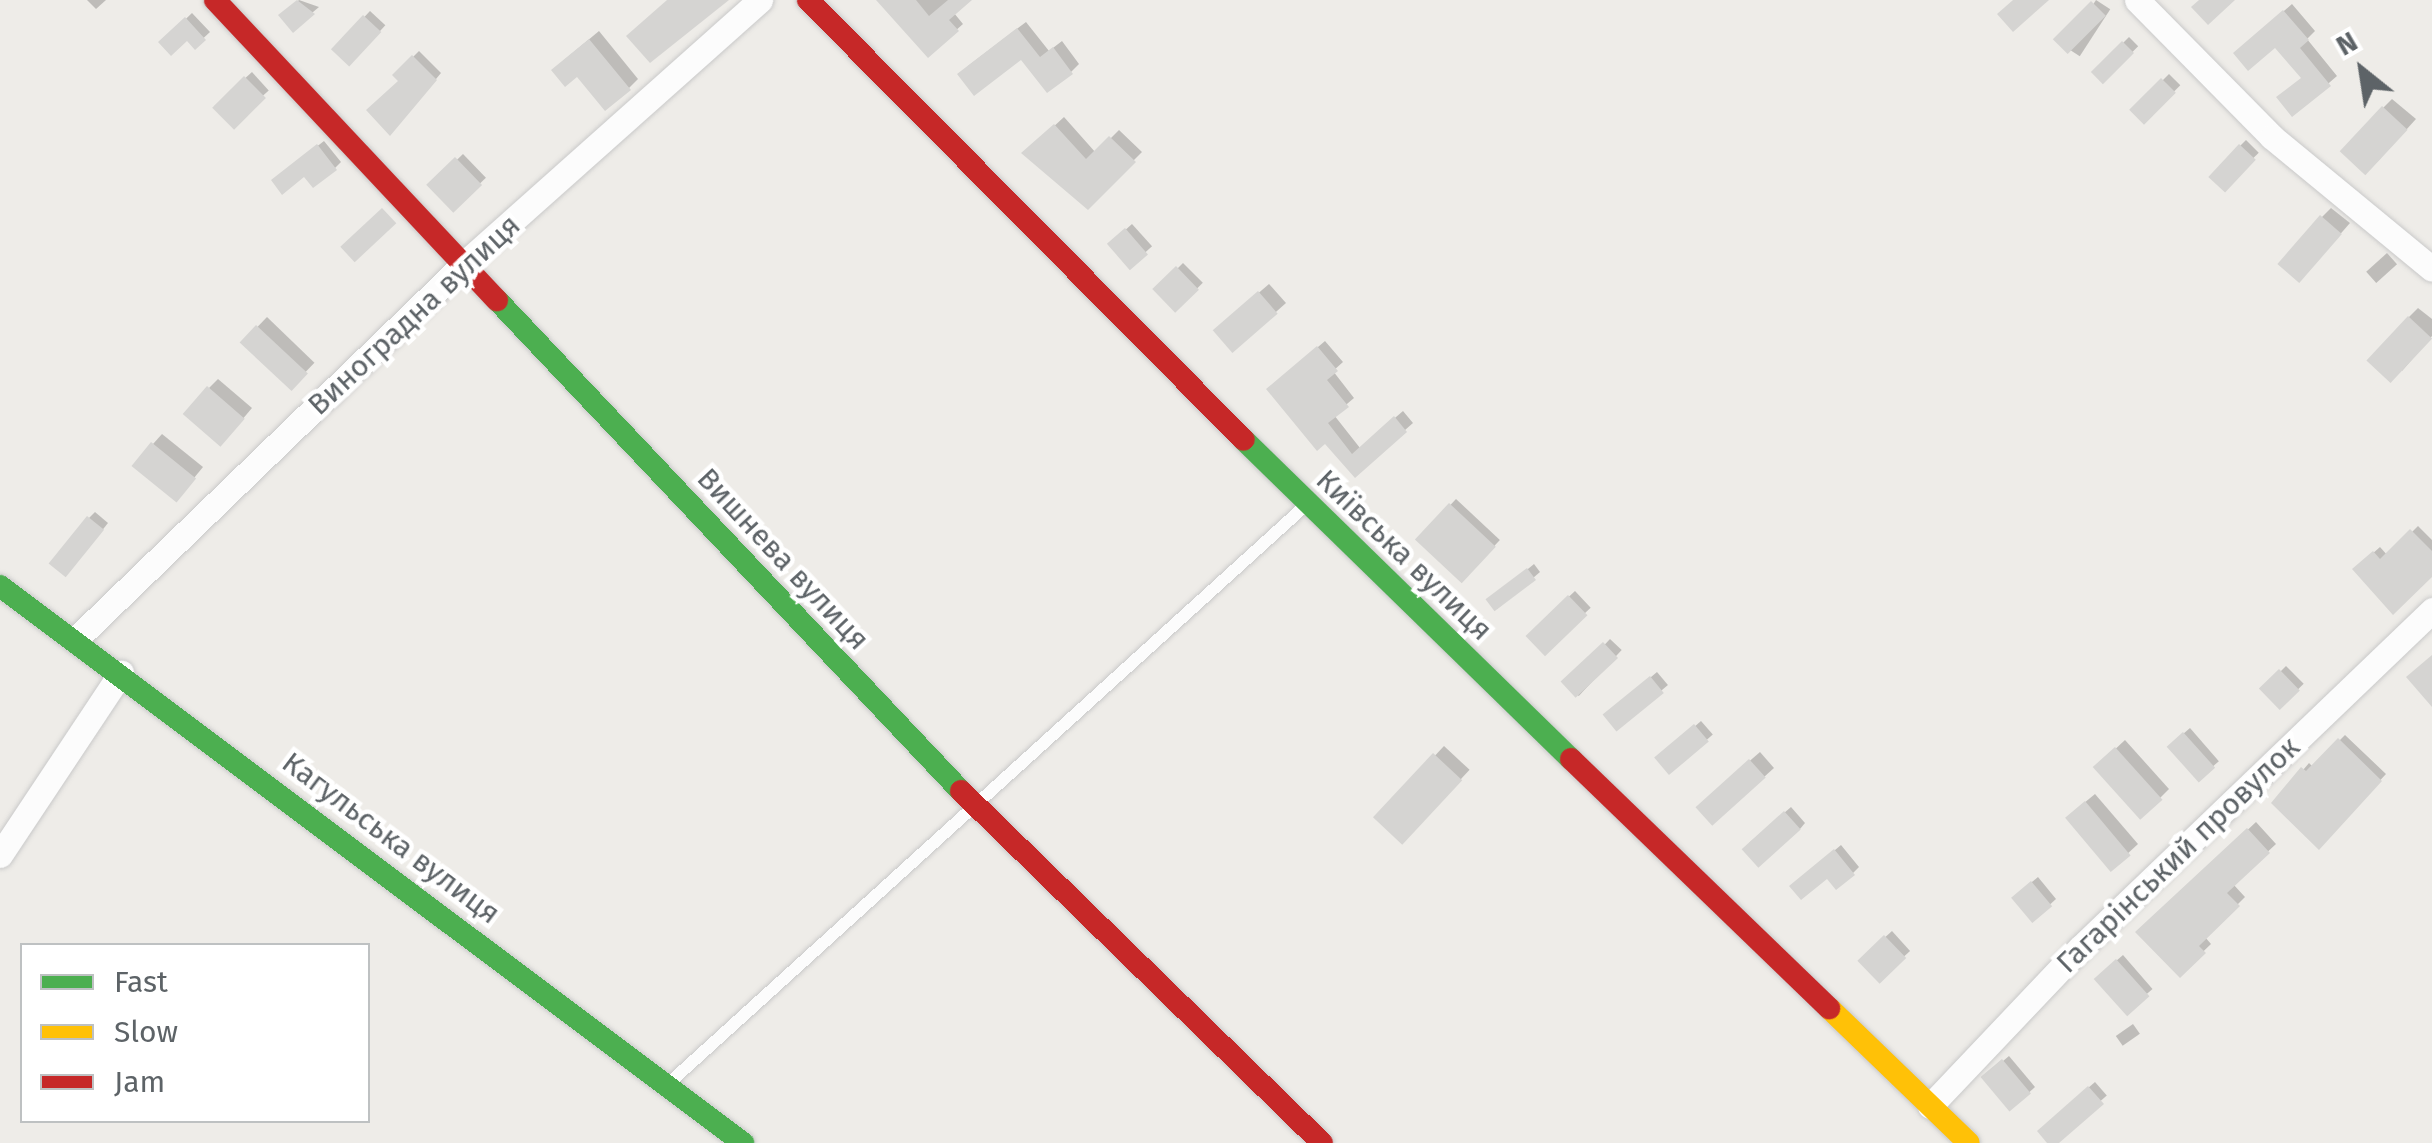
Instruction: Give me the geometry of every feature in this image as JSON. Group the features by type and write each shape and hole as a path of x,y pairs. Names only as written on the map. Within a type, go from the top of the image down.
{"street":[{"name":"Вишнева вулиця","path":"215,0 973,804 1322,1143"},
{"name":"Виноградна вулиця","path":"76,639 466,262 760,0"},
{"name":"Київська вулиця","path":"808,0 1307,504 1969,1143"},
{"path":"2138,0 2272,137 2432,269"},
{"name":"Кагульська вулиця","path":"0,586 76,639 743,1143"},
{"name":"Гагарінський провулок","path":"1930,1106 2081,947 2432,610"},
{"path":"0,855 121,673"}],"lane":[{"path":"668,1084 1307,504"}],"building":[{"path":"297,0 315,14 293,33 278,15"},
{"path":"667,0 729,0 650,63 626,36"},
{"path":"876,0 916,0 929,16 948,0 972,0 949,20 959,31 928,58"},
{"path":"2013,0 2049,0 2013,32 1997,14"},
{"path":"2199,0 2235,0 2208,25 2191,7"},
{"path":"2091,1 2106,16 2068,54 2053,39"},
{"path":"2283,10 2309,40 2300,48 2331,86 2292,117 2276,97 2301,78 2275,48 2248,71 2233,53"},
{"path":"363,15 381,32 349,66 331,49"},
{"path":"185,17 206,40 195,50 187,41 171,56 158,42"},
{"path":"1017,28 1040,57 1053,47 1073,74 1047,93 1021,60 974,96 957,74"},
{"path":"589,39 631,90 605,111 577,77 565,87 551,70"},
{"path":"2122,41 2134,53 2103,84 2091,72"},
{"path":"412,55 437,80 390,136 366,110 398,81 392,75"},
{"path":"244,76 266,98 234,130 212,108"},
{"path":"2161,78 2176,93 2144,125 2129,110"},
{"path":"2382,106 2408,130 2365,175 2340,151"},
{"path":"1054,124 1086,159 1109,136 1136,162 1088,210 1021,153"},
{"path":"317,144 337,170 313,188 304,177 282,195 271,180"},
{"path":"2239,144 2256,160 2225,193 2208,177"},
{"path":"455,157 482,185 453,213 426,185"},
{"path":"382,208 396,223 355,262 340,247"},
{"path":"2320,215 2342,234 2299,283 2277,264"},
{"path":"1125,228 1148,254 1130,270 1107,244"},
{"path":"1176,266 1199,290 1175,313 1152,289"},
{"path":"1258,291 1278,314 1232,353 1213,330"},
{"path":"2408,316 2432,339 2391,383 2366,361"},
{"path":"256,325 308,373 292,391 240,343"},
{"path":"1317,346 1338,371 1327,380 1349,407 1328,423 1352,454 1394,416 1407,432 1355,478 1325,444 1317,451 1266,389"},
{"path":"207,386 245,419 220,447 183,414"},
{"path":"151,442 196,479 177,503 131,466"},
{"path":"1449,503 1496,547 1462,583 1415,540"},
{"path":"87,516 104,530 66,577 49,563"},
{"path":"2410,529 2432,551 2432,577 2393,615 2352,569 2373,551 2380,559"},
{"path":"1527,568 1536,580 1494,611 1485,599"},
{"path":"1568,595 1587,615 1545,656 1526,636"},
{"path":"1603,642 1618,658 1576,698 1561,682"},
{"path":"2432,655 2432,707 2406,677"},
{"path":"2279,669 2300,691 2280,710 2259,688"},
{"path":"1650,676 1664,693 1616,731 1603,714"},
{"path":"1694,724 1709,742 1669,775 1654,757"},
{"path":"2183,732 2215,768 2199,782 2167,747"},
{"path":"2338,738 2382,781 2319,850 2271,803 2301,767 2306,771"},
{"path":"2115,747 2163,800 2140,820 2093,767"},
{"path":"1433,753 1462,780 1402,845 1373,817"},
{"path":"1749,759 1766,778 1712,826 1695,807"},
{"path":"2085,801 2131,855 2111,872 2065,818"},
{"path":"1784,811 1801,830 1758,868 1742,849"},
{"path":"2247,828 2270,853 2227,893 2240,906 2199,946 2206,953 2180,978 2135,932"},
{"path":"1834,849 1855,875 1836,890 1827,879 1801,900 1789,886"},
{"path":"2031,881 2052,906 2032,923 2011,898"},
{"path":"1884,935 1906,958 1880,984 1857,961"},
{"path":"2116,959 2149,996 2127,1016 2094,979"},
{"path":"2002,1059 2031,1093 2009,1111 1981,1077"},
{"path":"2088,1086 2104,1104 2059,1143 2047,1143 2037,1131"}],"traffic: fast":[{"path":"497,300 961,791"},
{"path":"1244,440 1571,759"},
{"path":"0,586 743,1143"}],"traffic: slow":[{"path":"1829,1008 1969,1143"}],"traffic: jam":[{"path":"215,0 497,300"},
{"path":"808,0 1244,440"},
{"path":"1571,759 1829,1008"},
{"path":"961,791 1322,1143"}]}
